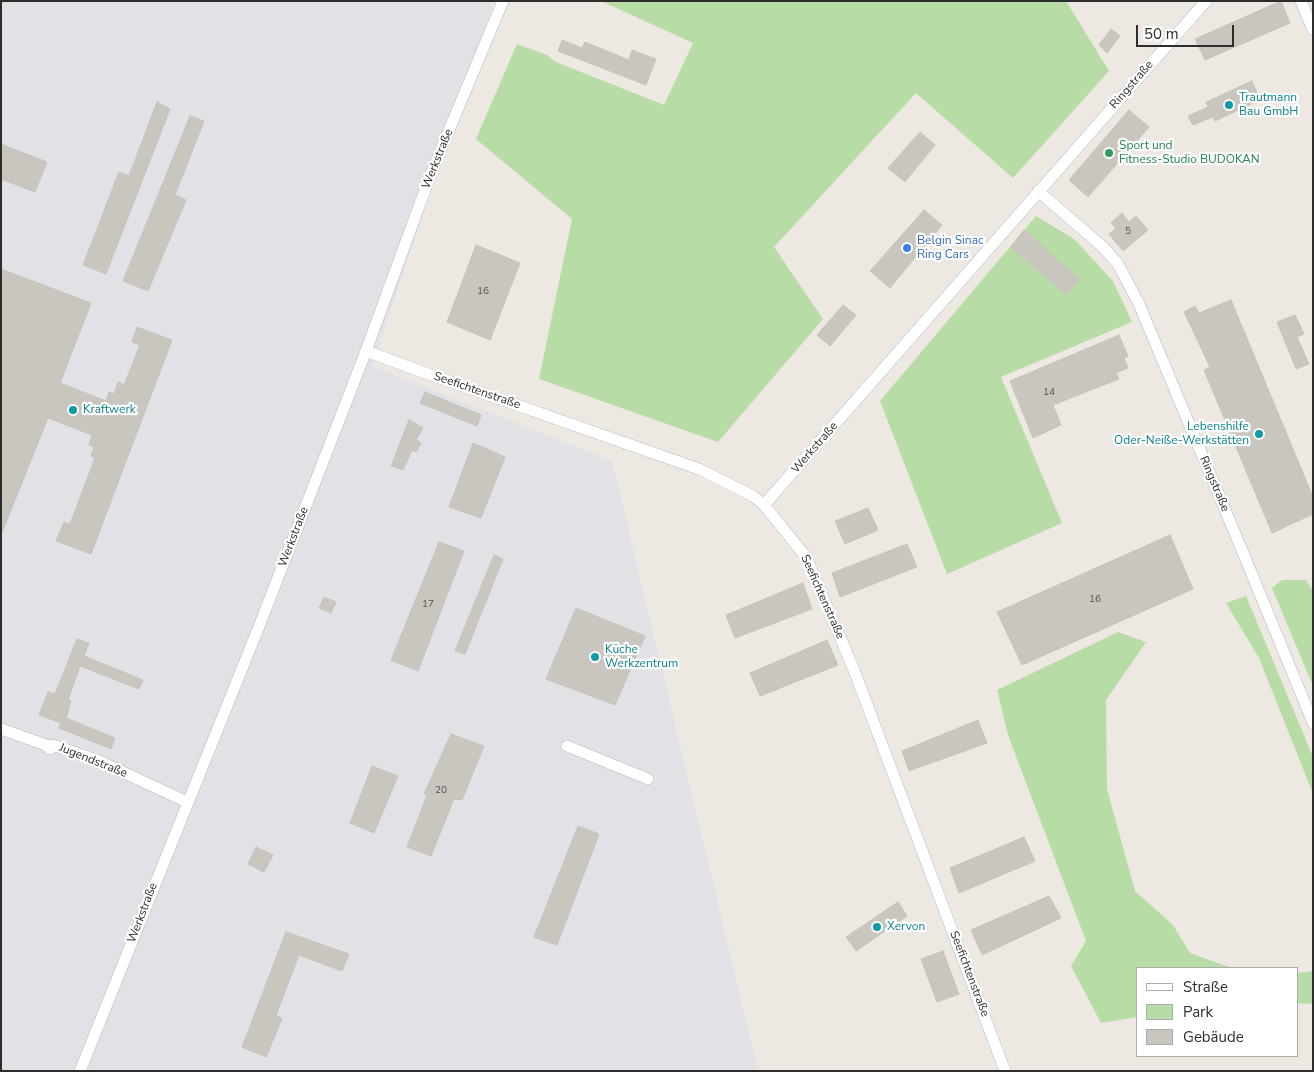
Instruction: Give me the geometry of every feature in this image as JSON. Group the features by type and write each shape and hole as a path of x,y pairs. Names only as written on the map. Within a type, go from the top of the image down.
{"street":[{"name":"Werkstraße","path":"80,1071 263,615 366,350 432,171 503,1"},
{"name":"Ringstraße","path":"865,391 1206,1"},
{"path":"1301,1 1313,30"},
{"name":"Ringstraße","path":"1038,191 1103,247 1118,264 1139,304 1313,724"},
{"name":"Seefichtenstraße","path":"366,350 417,370 699,469 753,496 764,505 806,557 854,670 1005,1071"},
{"name":"Werkstraße","path":"764,505 865,391"},
{"name":"Jugendstraße","path":"1,729 99,761 124,772 138,781 187,802"},
{"path":"567,746 648,779"}],"shaded area":[{"path":"1,1 494,1 372,366 612,461 758,1071 1,1071"}],"green space":[{"path":"601,1 1066,1 1109,71 1013,178 916,93 774,247 823,319 718,442 539,379 572,219 476,139 517,44 547,55 556,62 664,105 693,43"},
{"path":"1036,216 1074,239 1113,281 1132,322 1001,377 1062,523 947,574 880,401"},
{"path":"1282,580 1306,580 1313,591 1313,686 1272,588"},
{"path":"1246,596 1313,757 1313,794 1259,658 1226,603"},
{"path":"1118,632 1146,642 1106,700 1107,789 1135,891 1173,925 1190,953 1229,967 1136,967 1136,1017 1101,1023 1071,966 1086,941 1008,735 997,690"},
{"path":"1313,971 1313,1004 1299,1003 1299,973"}],"building":[{"path":"1281,1 1290,23 1205,60 1195,39"},
{"path":"1111,29 1120,36 1107,53 1099,45"},
{"path":"562,40 582,48 585,42 629,60 632,50 656,59 646,85 558,51"},
{"name":"Trautmann Bau GmbH","path":"1252,81 1260,100 1215,121 1213,117 1193,125 1188,116 1208,107 1206,102"},
{"path":"157,102 170,109 106,274 83,265 119,172 129,176"},
{"name":"Sport und Fitness-Studio BUDOKAN","path":"1129,110 1149,127 1088,197 1069,180"},
{"path":"190,116 204,121 175,195 186,200 148,291 123,281"},
{"path":"920,132 935,145 905,182 888,168"},
{"path":"1,144 47,162 35,192 1,179"},
{"name":"Belgin Sinac Ring Cars","path":"924,210 942,225 890,288 870,271"},
{"path":"1122,213 1129,222 1136,216 1148,230 1123,251 1109,234 1116,228 1111,223"},
{"path":"1024,230 1080,279 1066,295 1011,247"},
{"path":"476,245 520,263 490,340 447,322"},
{"name":"Kraftwerk","path":"1,269 91,303 60,383 106,401 109,392 114,394 118,382 124,385 140,345 132,342 137,327 172,340 91,554 56,541 64,522 70,524 95,458 91,456 94,447 89,445 92,435 48,418 1,535"},
{"name":"Lebenshilfe Oder-Neiße-Werkstätten","path":"1231,300 1313,497 1313,514 1272,533 1204,370 1210,367 1184,312 1195,306 1199,313"},
{"path":"843,305 856,315 830,346 817,335"},
{"path":"1295,315 1304,334 1297,337 1309,364 1296,369 1277,322"},
{"path":"1119,335 1128,356 1124,358 1128,368 1116,373 1119,379 1053,405 1061,425 1033,438 1010,381"},
{"path":"425,392 481,415 477,426 420,403"},
{"path":"409,420 423,428 416,440 421,443 416,452 412,450 403,470 391,466"},
{"path":"473,443 505,457 481,518 449,507"},
{"path":"868,508 878,530 845,544 835,521"},
{"path":"1170,535 1193,589 1022,665 997,612"},
{"path":"439,542 464,551 418,671 391,660"},
{"path":"907,544 917,567 840,597 832,573"},
{"path":"494,555 503,559 465,654 455,651"},
{"path":"803,583 812,609 735,638 726,615"},
{"path":"324,597 336,602 331,613 319,608"},
{"name":"Küche Werkzentrum","path":"576,608 645,636 615,705 546,679"},
{"path":"77,639 89,643 84,656 143,680 139,689 80,666 68,700 71,701 66,718 115,738 111,749 59,728 61,723 39,715 48,692 55,694"},
{"path":"827,640 838,665 760,696 750,673"},
{"path":"978,720 987,743 909,771 902,751"},
{"path":"451,734 484,746 462,800 454,799 431,856 407,847 427,795 424,794"},
{"path":"372,766 398,776 374,833 350,823"},
{"path":"578,826 599,834 557,945 534,937"},
{"path":"1024,837 1035,861 959,893 950,868"},
{"path":"256,847 273,855 264,872 248,864"},
{"path":"1049,896 1061,918 982,955 971,930"},
{"name":"Xervon","path":"898,902 907,916 856,951 846,937"},
{"path":"286,932 349,954 342,971 299,955 276,1015 282,1019 266,1057 242,1047"},
{"path":"943,951 959,994 937,1002 921,959"}],"place":[{"name":"Trautmann Bau GmbH","path":"1229,105"},
{"name":"Sport und Fitness-Studio BUDOKAN","path":"1109,153"},
{"name":"Belgin Sinac Ring Cars","path":"907,248"},
{"name":"Kraftwerk","path":"73,410"},
{"name":"Lebenshilfe Oder-Neiße-Werkstätten","path":"1259,434"},
{"name":"Küche Werkzentrum","path":"595,657"},
{"name":"Xervon","path":"877,927"}]}
